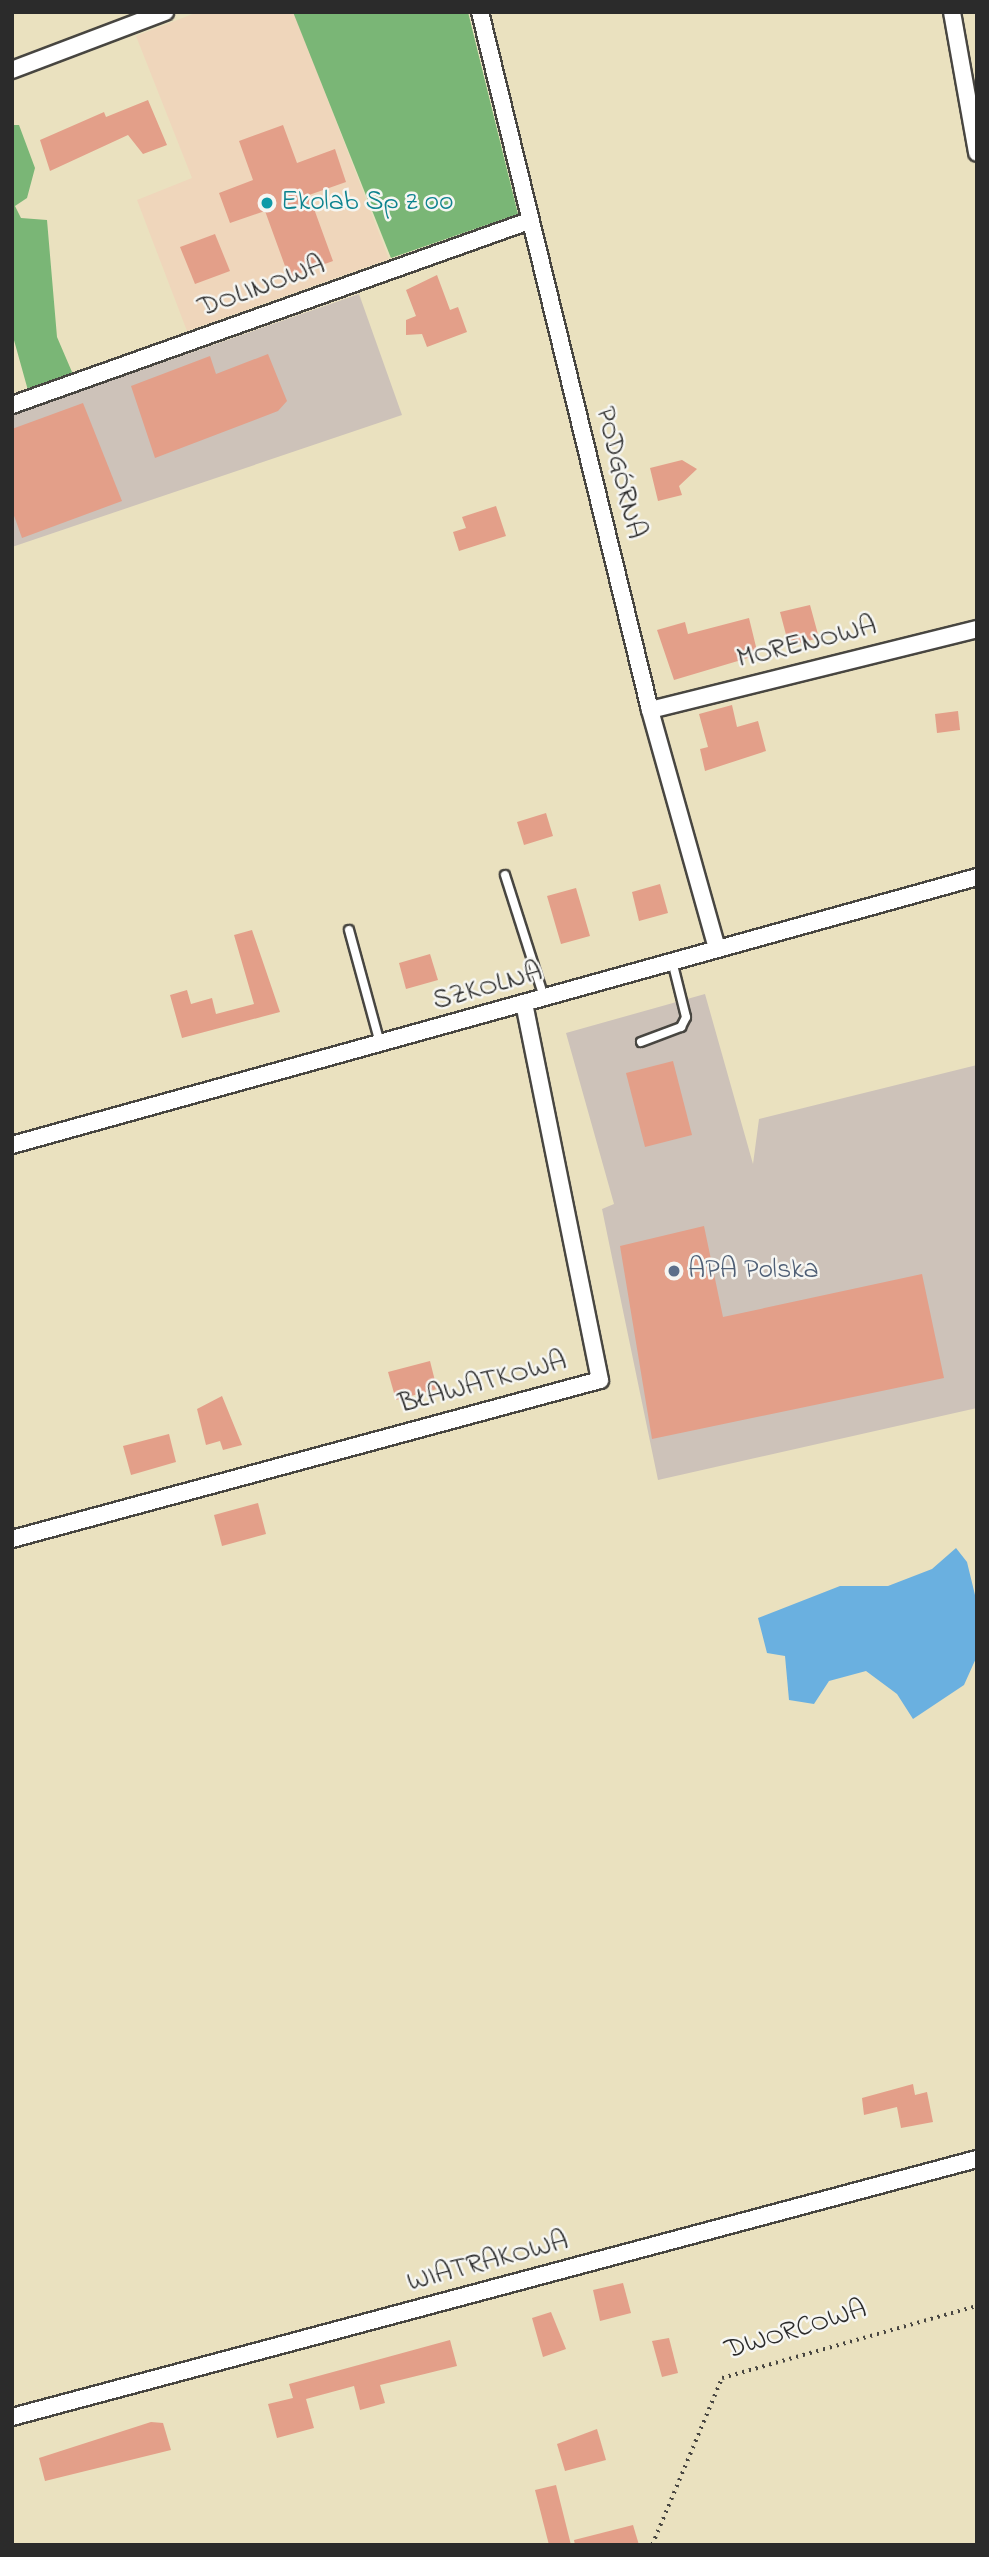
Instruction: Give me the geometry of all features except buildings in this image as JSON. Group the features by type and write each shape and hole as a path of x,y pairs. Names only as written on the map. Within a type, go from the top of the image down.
{"street":[{"path":"12,70 165,12"},
{"name":"PODGÓRNA","path":"480,12 650,710 716,944"},
{"path":"952,12 977,153"},
{"name":"DOLINOWA","path":"12,405 529,220"},
{"name":"MORENOWA","path":"650,710 977,629"},
{"name":"SZKOLNA","path":"12,1145 525,1007 716,944 977,877"},
{"name":"BŁAWATKOWA","path":"12,1539 600,1380 525,1007"},
{"name":"WIATRAKOWA","path":"12,2417 977,2160"}],"lane":[{"path":"505,875 545,1000"},
{"path":"349,930 381,1045"},
{"path":"641,1042 681,1027 686,1017 671,958"}],"path":[{"name":"DWORCOWA","path":"652,2545 722,2378 977,2306"}],"shaded area":[{"path":"198,12 294,12 389,259 187,331 137,200 192,178 136,36"},
{"path":"359,294 402,415 12,547 12,415"},
{"path":"705,994 753,1164 759,1119 977,1065 977,1408 658,1480 602,1209 614,1204 566,1033"}],"green space":[{"path":"293,12 468,12 518,214 391,258"},
{"path":"12,125 19,125 35,168 27,198 15,206 21,218 47,220 57,337 75,379 29,394 12,333"}],"water":[{"path":"956,1548 967,1562 975,1595 977,1656 964,1685 913,1719 897,1694 866,1671 829,1681 814,1704 789,1700 785,1656 767,1653 758,1618 840,1586 888,1586 932,1569"}],"place":[{"name":"Ekolab Sp z oo","path":"267,203"},
{"name":"APA Polska","path":"674,1271"}]}
